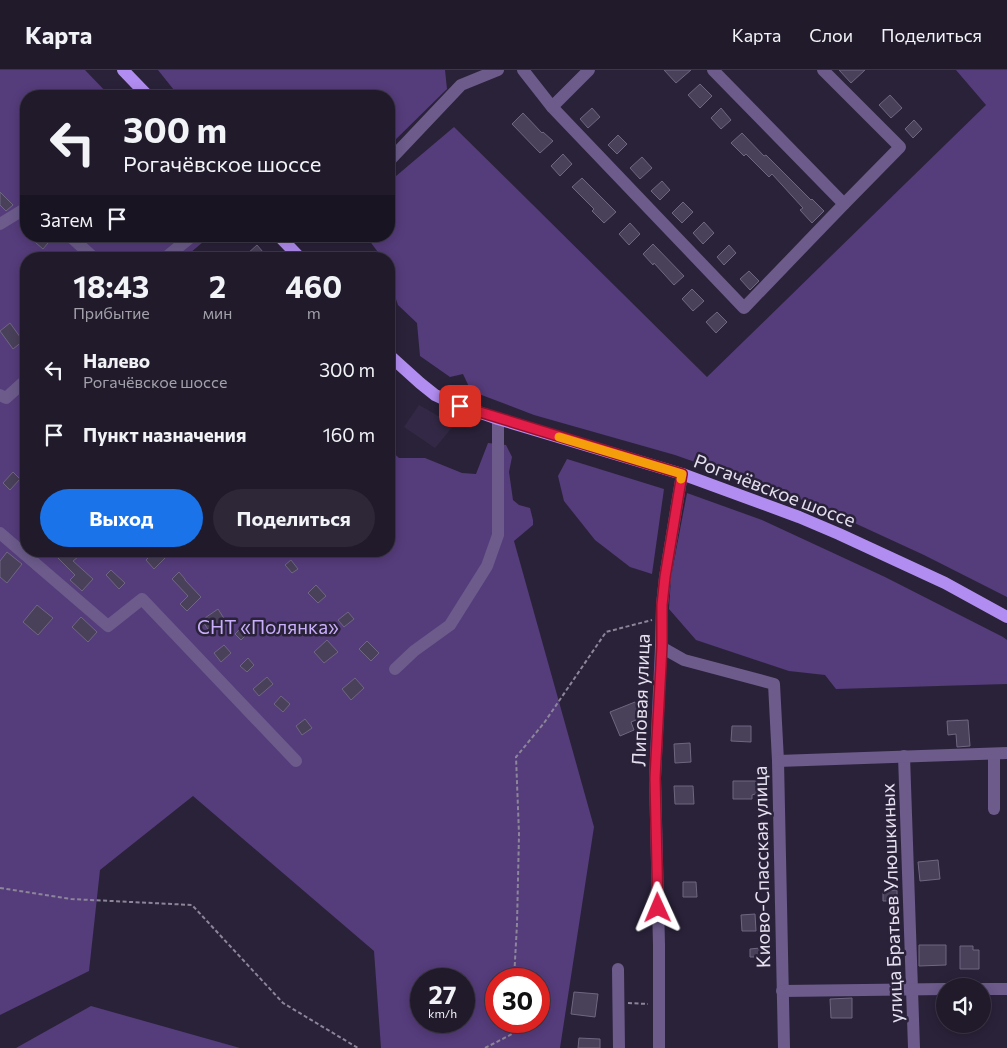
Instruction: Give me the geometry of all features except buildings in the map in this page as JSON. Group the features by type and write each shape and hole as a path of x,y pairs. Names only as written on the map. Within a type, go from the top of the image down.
{"main road":[{"path":"123,70 142,90"},
{"path":"285,242 295,252"},
{"name":"Рогачёвское шоссе","path":"395,362 435,395 455,404 498,419 682,474 799,517 945,583 1007,617"}],"street":[{"path":"395,155 461,85 498,70"},
{"path":"523,70 552,107 744,308 900,146 824,70"},
{"path":"552,107 589,70"},
{"path":"712,70 844,204"},
{"path":"0,224 20,212"},
{"path":"77,242 87,252"},
{"path":"173,252 185,242"},
{"path":"2,399 20,385"},
{"path":"396,669 414,651 450,625 487,566 498,535 498,419"},
{"name":"Липовая улица","path":"659,1048 655,778 662,646 662,605 682,474"},
{"path":"0,533 20,550"},
{"path":"28,557 108,626 142,599 296,761"},
{"name":"Киово-Спасская улица","path":"662,646 684,660 774,684 778,761 784,1048"},
{"path":"778,761 1001,753 994,809"},
{"name":"улица Братьев Улюшкиных","path":"904,756 914,1048"},
{"path":"618,970 619,1048"},
{"path":"991,989 1007,988"},
{"path":"782,991 936,989"}],"path":[{"path":"515,968 519,834 516,758 544,722 606,632 662,618"},
{"path":"0,888 71,900 192,905 283,1004 358,1048"},
{"path":"618,1003 659,1004"},
{"path":"485,1048 512,1033"}],"shaded area":[{"path":"419,405 454,425 435,448 404,427"}],"green space":[{"name":"СНТ «Полянка»","path":"0,70 85,70 104,90 20,90 20,242 203,242 191,252 20,252 20,557 395,557 395,454 399,458 425,458 462,473 476,474 488,443 506,445 512,457 509,472 513,500 519,505 530,508 533,520 533,525 514,541 594,827 560,1048 381,1048 374,951 193,796 100,870 89,971 0,1015"},
{"path":"158,70 445,70 447,89 395,140 395,90 174,90"},
{"path":"956,70 1007,70 1007,597 924,555 811,503 675,455 534,415 471,391 463,374 450,377 420,356 417,323 398,305 395,296 395,252 378,252 370,242 395,242 395,177 454,127 707,377 986,105"},
{"path":"567,459 664,489 652,574 630,567 595,540 564,501 558,476"},
{"path":"687,493 762,520 885,577 1003,637 1007,640 1007,684 836,689 825,675 789,671 696,640 669,609 671,577"},
{"path":"91,1006 240,1048 16,1048"}],"slow traffic":[{"path":"559,437 682,474 681,479"}],"route":[{"path":"460,406 682,474 662,605 662,646 655,778 658,908"}]}
